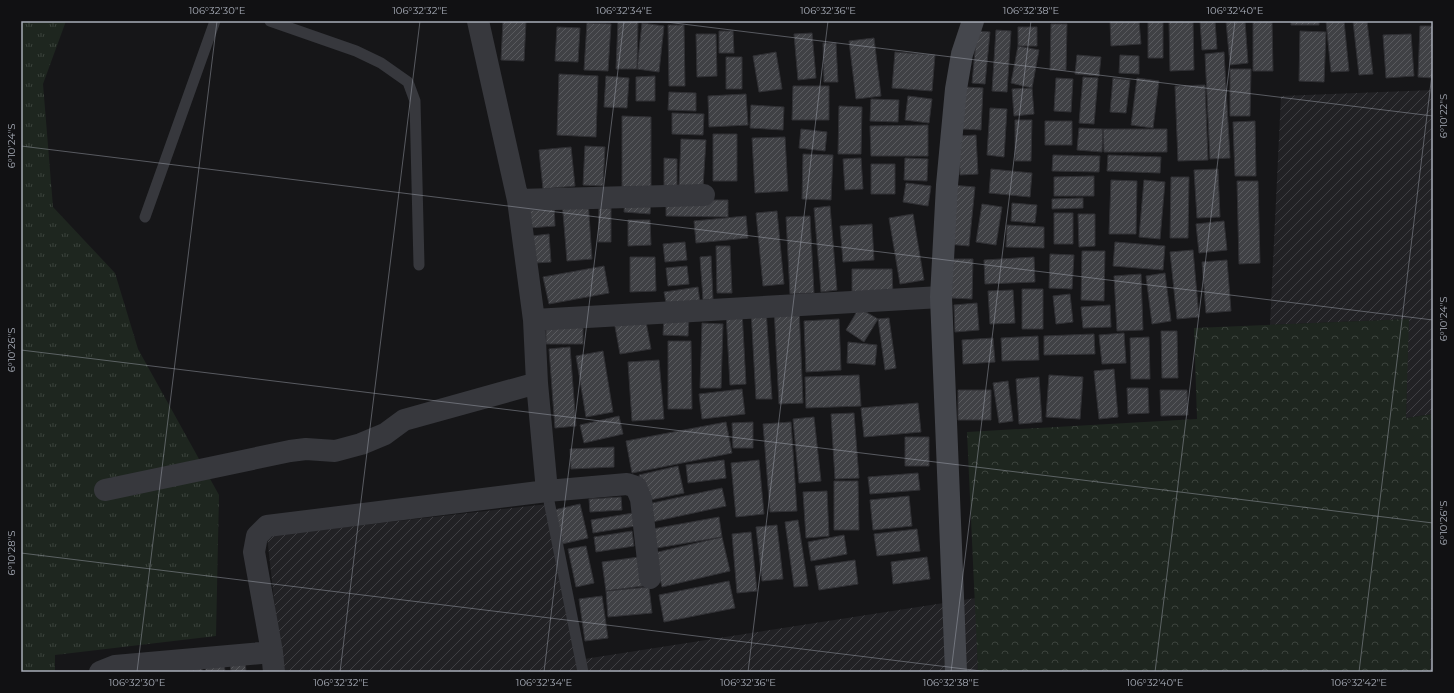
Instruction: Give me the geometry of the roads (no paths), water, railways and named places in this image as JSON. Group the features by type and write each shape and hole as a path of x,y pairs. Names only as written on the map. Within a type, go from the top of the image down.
{"street":[{"path":"478,21 518,200 534,320 537,383 547,491"},
{"path":"956,672 941,297 947,185 956,89 962,54 973,21"},
{"path":"518,200 704,195"},
{"path":"534,320 941,297"},
{"path":"105,490 290,451 306,449 335,451 361,444 385,434 404,420 537,383"},
{"path":"100,672 115,666 273,662 254,552 257,536 267,526 547,491 627,484 636,487 641,499 650,578"}],"lane":[{"path":"145,217 215,21"},
{"path":"270,21 356,51 381,63 408,82 415,101 419,265"},
{"path":"547,491 583,672"}]}
